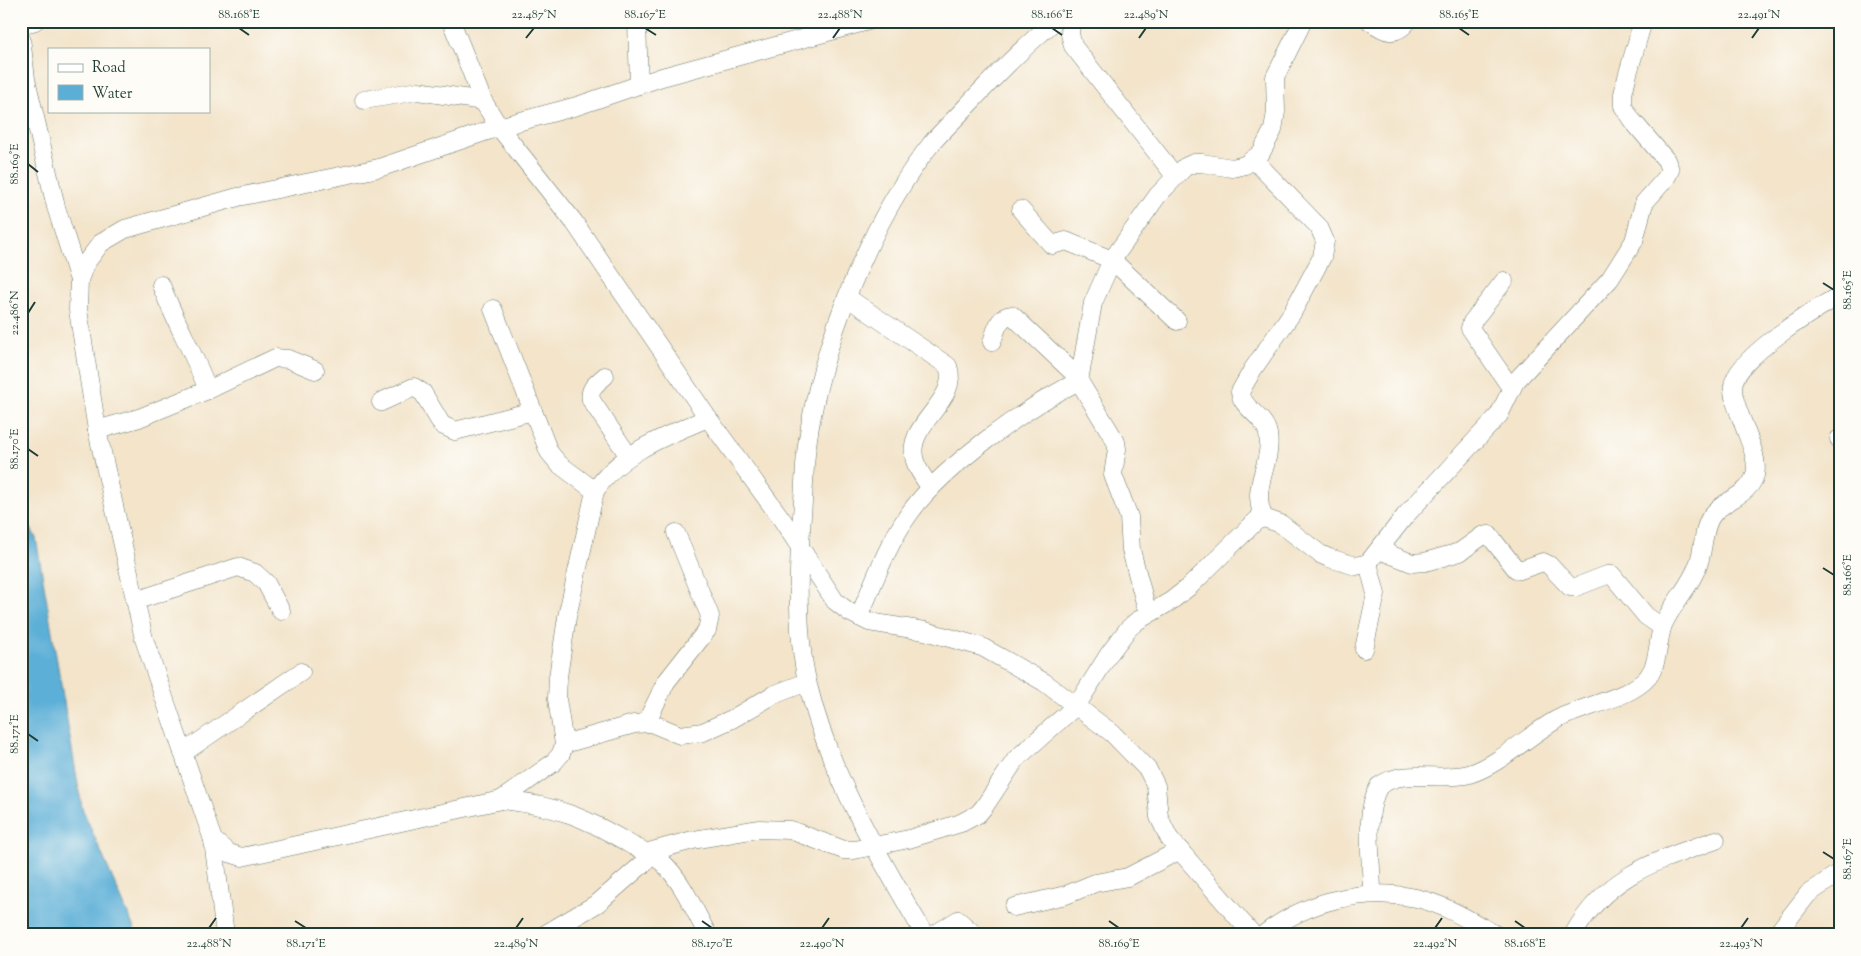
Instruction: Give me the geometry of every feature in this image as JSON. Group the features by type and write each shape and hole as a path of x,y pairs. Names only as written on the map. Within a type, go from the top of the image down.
{"street":[{"path":"21,25 35,21"},
{"path":"451,21 483,101 499,127 574,222 708,418 761,490 835,601 869,622 925,631 982,646 1044,682 1077,705 1134,752 1148,770 1156,786 1159,817 1169,838 1264,934 1314,905 1372,894 1417,898 1455,912 1496,935"},
{"path":"637,21 639,84"},
{"path":"79,280 86,264 101,243 125,229 238,197 379,168 499,127 577,106 811,28 868,21"},
{"path":"925,935 875,845 840,776 821,734 807,682 801,630 800,548 807,445 816,399 835,328 866,254 896,196 932,144 985,87 1055,21"},
{"path":"1071,21 1070,34 1073,46 1175,176"},
{"path":"859,617 893,540 909,514 932,488 978,447 1042,401 1079,379 1093,304 1112,260 1158,195 1175,176 1194,163 1232,168 1245,165 1254,160 1269,142 1276,112 1274,76 1303,21"},
{"path":"1370,21 1390,33 1396,32 1408,21"},
{"path":"1264,518 1282,524 1320,554 1329,558 1356,566 1374,556 1405,516 1493,421 1504,406 1512,388 1610,278 1634,241 1644,203 1666,178 1670,170 1666,160 1631,120 1623,106 1623,94 1643,21"},
{"path":"1836,21 1840,25"},
{"path":"21,38 26,79 56,207 79,280 78,310 97,430 144,639 214,840 225,935"},
{"path":"364,100 418,91 483,101"},
{"path":"1254,160 1319,227 1324,240 1322,257 1307,287 1240,392 1243,402 1264,423 1268,432 1269,445 1258,498 1264,518"},
{"path":"1021,210 1052,245 1066,240 1112,260 1177,320"},
{"path":"1504,281 1472,322 1470,328 1512,388"},
{"path":"161,285 208,390"},
{"path":"1372,894 1369,821 1372,805 1379,786 1396,778 1471,774 1559,719 1641,684 1653,668 1662,628 1669,612 1694,574 1702,554 1707,524 1712,514 1740,495 1755,476 1755,462 1734,398 1734,380 1777,335 1840,295"},
{"path":"848,298 948,366 951,376 950,385 920,428 914,446 914,460 932,488"},
{"path":"493,310 549,452 559,464 595,491"},
{"path":"992,342 998,325 1005,316 1012,315 1079,379 1116,442 1117,449 1113,476 1129,517 1131,550 1148,614"},
{"path":"97,430 139,418 208,390 275,358 288,359 314,370"},
{"path":"605,376 592,389 590,394 591,400 628,456"},
{"path":"382,402 414,386 423,393 442,425 455,431 533,411"},
{"path":"501,800 553,763 560,754 564,744 557,700 558,677 567,617 595,491 604,478 628,456 708,418"},
{"path":"544,935 598,903 648,855 693,840 758,829 790,830 844,850 854,850 909,839 953,826 978,814 1016,760 1077,705 1119,639 1138,621 1171,601 1248,528 1264,518"},
{"path":"646,723 666,682 707,630 710,623 710,616 676,533"},
{"path":"1374,556 1412,563 1425,562 1460,552 1482,536 1489,535 1516,569 1520,570 1543,562 1570,587 1576,587 1607,575 1612,575 1646,616 1662,628"},
{"path":"1364,650 1376,594 1374,556"},
{"path":"136,601 238,567 256,573 266,583 281,611"},
{"path":"183,753 300,672"},
{"path":"564,744 634,724 646,723 680,735 696,733 732,719 773,695 807,682"},
{"path":"214,840 229,853 242,857 501,800 526,802 564,811 597,824 662,863 675,879 708,935"},
{"path":"1573,935 1581,920 1600,896 1619,881 1666,858 1716,840"},
{"path":"1014,907 1066,895 1095,883 1128,877 1180,850"},
{"path":"1776,935 1808,894 1840,872"},
{"path":"934,935 958,920 975,935"}],"water":[{"path":"21,510 36,538 82,808 137,935 21,935"}]}
